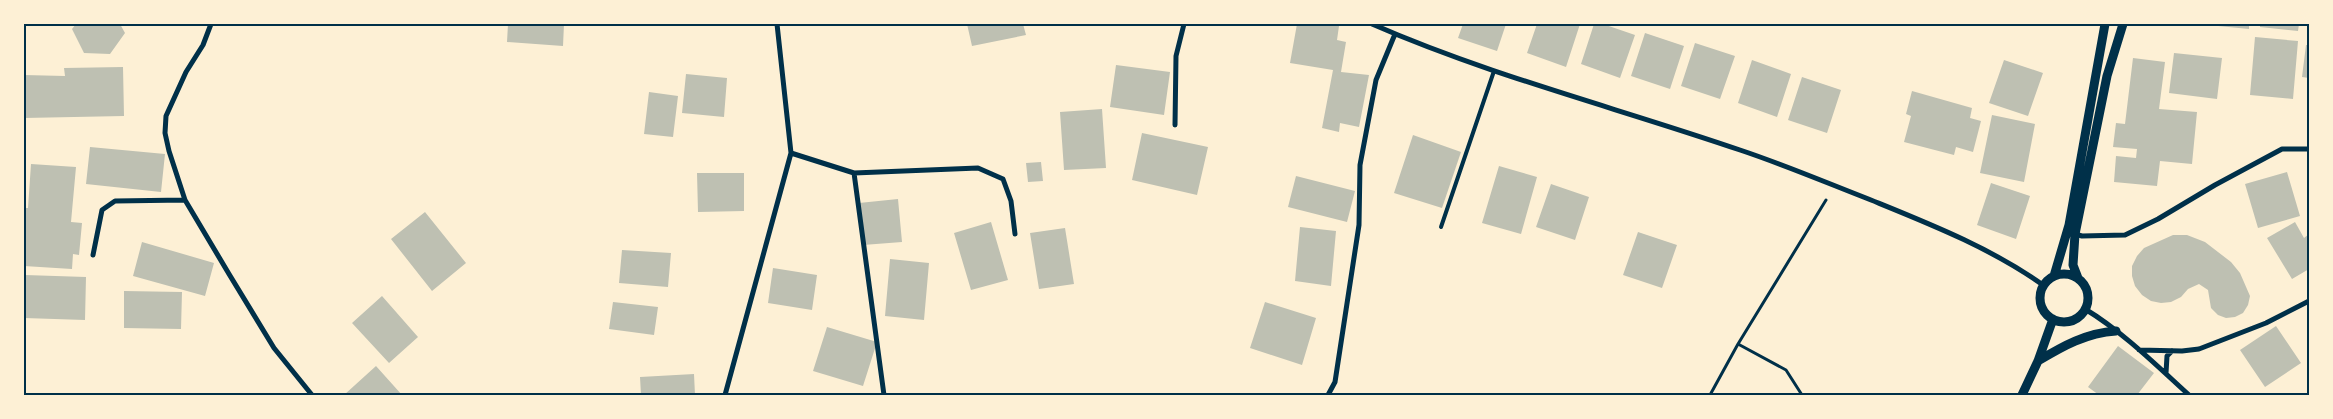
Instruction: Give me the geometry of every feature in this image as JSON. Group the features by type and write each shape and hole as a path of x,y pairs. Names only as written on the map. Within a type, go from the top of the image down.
{"street":[{"path":"211,24 203,45 186,72 166,116 165,133 185,200 274,348 312,395"},
{"path":"724,395 791,153 777,24"},
{"path":"1175,125 1176,56 1184,24"},
{"path":"1372,24 1494,71 1741,150 1836,186 1914,218 2003,259 2043,285"},
{"path":"2054,276 2069,225 2105,24"},
{"path":"2078,278 2065,273 2054,276 2043,285 2040,300 2042,308 2053,319 2060,321 2074,319 2085,309 2087,303 2086,289 2078,278 2073,265 2075,234 2107,76 2123,24"},
{"path":"1328,395 1334,382 1359,225 1360,165 1376,80 1395,34"},
{"path":"2075,234 2082,236 2125,235 2158,220 2215,185 2282,149 2309,149"},
{"path":"791,153 854,173 978,168 1003,179 1012,201 1015,234"},
{"path":"854,173 884,395"},
{"path":"93,255 102,210 115,201 185,200"},
{"path":"2139,350 2172,351 2199,349 2268,322 2309,301"},
{"path":"2085,309 2139,350 2189,395"},
{"path":"2022,395 2038,361 2053,319"},
{"path":"2038,361 2068,343 2098,332 2116,331"},
{"path":"2166,374 2167,356 2172,351"}],"lane":[{"path":"1441,226 1494,71"}],"path":[{"path":"1710,395 1738,344 1836,186"},
{"path":"1738,344 1786,370 1802,395"}],"building":[{"path":"76,24 120,24 125,33 110,54 84,53 72,29"},
{"path":"508,24 564,24 563,46 507,42"},
{"path":"967,24 1023,24 1026,35 972,46"},
{"path":"1297,24 1339,26 1337,40 1346,42 1341,72 1369,75 1359,127 1340,123 1339,132 1322,128 1333,70 1290,63"},
{"path":"1463,24 1506,24 1497,51 1458,38"},
{"path":"1537,24 1580,24 1566,67 1527,53"},
{"path":"1594,24 1603,24 1635,35 1620,78 1581,64"},
{"path":"2249,24 2249,29 2208,25"},
{"path":"2260,24 2299,24 2298,31 2260,27"},
{"path":"1645,33 1684,46 1670,89 1631,76"},
{"path":"2255,37 2298,41 2293,99 2250,95"},
{"path":"1695,43 1735,56 1720,99 1681,86"},
{"path":"2306,45 2309,45 2309,78 2302,77"},
{"path":"2174,53 2222,58 2217,99 2169,93"},
{"path":"2133,58 2165,62 2159,109 2197,112 2192,164 2160,161 2157,186 2114,182 2116,156 2136,158 2137,149 2113,147 2116,123 2125,124"},
{"path":"1752,60 1791,74 1777,117 1738,103"},
{"path":"2004,60 2043,73 2028,116 1989,103"},
{"path":"1116,65 1170,72 1164,115 1110,107"},
{"path":"123,67 124,116 24,118 24,75 65,76 64,68"},
{"path":"686,74 727,78 724,117 682,113"},
{"path":"1802,77 1841,90 1827,133 1788,120"},
{"path":"1912,91 1972,108 1970,118 1981,121 1973,152 1956,147 1954,155 1904,142 1911,116 1906,114"},
{"path":"649,92 678,96 673,137 644,134"},
{"path":"1102,109 1106,168 1064,170 1060,112"},
{"path":"1992,115 2035,124 2024,182 1980,173"},
{"path":"1142,133 1208,147 1197,195 1132,180"},
{"path":"1413,135 1461,152 1442,208 1394,193"},
{"path":"90,147 165,154 161,192 86,184"},
{"path":"1041,162 1043,181 1028,182 1026,163"},
{"path":"31,164 76,167 71,222 82,223 79,255 73,254 72,269 24,266 24,208 28,208"},
{"path":"1499,166 1537,177 1521,234 1482,223"},
{"path":"2287,172 2300,216 2258,228 2245,184"},
{"path":"697,173 744,173 744,211 698,212"},
{"path":"1296,176 1355,191 1347,222 1288,207"},
{"path":"1991,183 2030,196 2016,239 1977,225"},
{"path":"1551,184 1589,197 1575,240 1536,227"},
{"path":"898,199 902,242 863,245 859,203"},
{"path":"425,212 466,263 432,291 391,239"},
{"path":"991,222 1008,280 971,290 954,233"},
{"path":"2295,222 2304,238 2309,234 2309,269 2292,279 2267,238"},
{"path":"1300,227 1336,231 1331,286 1295,281"},
{"path":"1065,228 1074,284 1039,289 1030,233"},
{"path":"1638,232 1677,245 1662,288 1623,275"},
{"path":"2173,235 2187,235 2205,242 2231,262 2240,273 2250,296 2248,305 2243,313 2235,317 2226,318 2218,315 2211,308 2208,290 2199,284 2188,289 2181,297 2171,302 2151,301 2142,295 2135,286 2132,276 2132,266 2137,256 2144,248"},
{"path":"142,242 214,263 205,296 133,276"},
{"path":"622,250 671,253 668,287 619,283"},
{"path":"890,259 929,263 924,320 885,316"},
{"path":"773,268 817,275 812,310 768,303"},
{"path":"25,275 86,277 85,320 24,318"},
{"path":"124,291 182,292 181,329 124,328"},
{"path":"382,296 418,337 389,363 352,323"},
{"path":"613,302 658,307 654,335 609,329"},
{"path":"1265,302 1316,318 1302,365 1250,348"},
{"path":"2276,326 2301,363 2265,387 2240,350"},
{"path":"827,327 877,342 863,386 813,371"},
{"path":"2118,346 2154,373 2137,395 2099,395 2088,387"},
{"path":"376,366 402,395 344,395"},
{"path":"694,374 695,395 641,395 640,377"}]}
